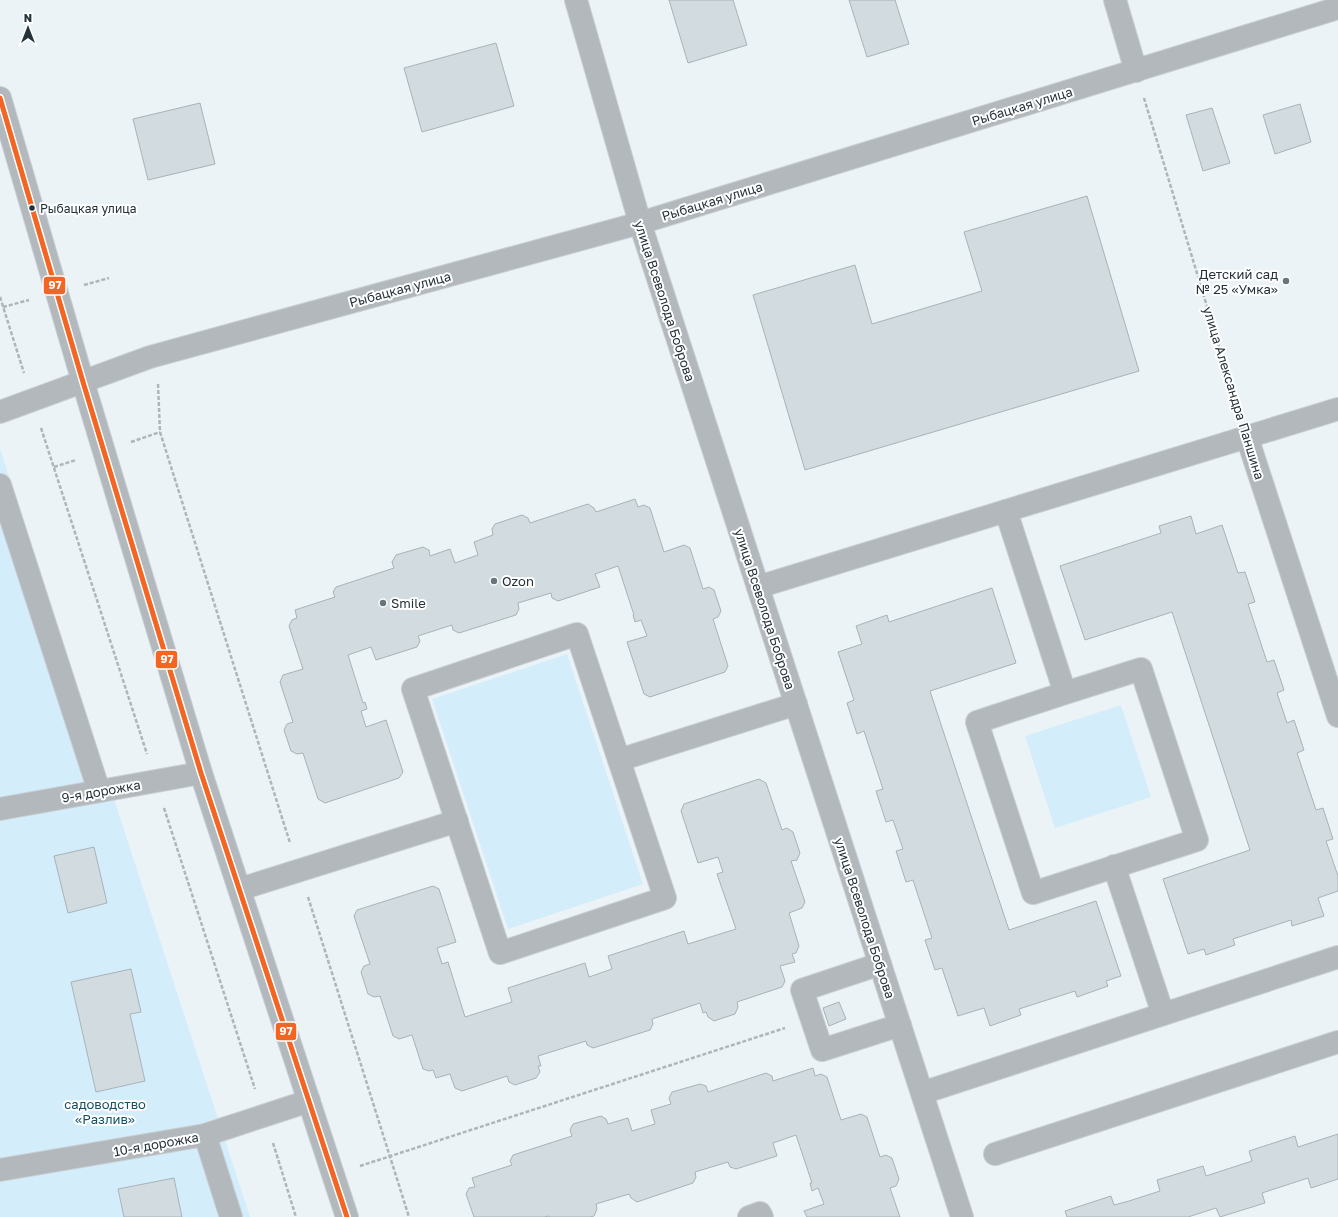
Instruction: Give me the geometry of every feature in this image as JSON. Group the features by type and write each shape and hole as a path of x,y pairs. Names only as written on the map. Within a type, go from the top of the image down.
{"street":[{"name":"улица Всеволода Боброва","path":"576,0 640,224 962,1217"},
{"path":"1115,0 1136,71"},
{"name":"Рыбацкая улица","path":"0,412 150,357 640,224 1338,8"},
{"path":"0,98 83,382 201,773 347,1217"},
{"path":"758,587 1338,410"},
{"name":"улица Александра Паншина","path":"1247,437 1338,716"},
{"path":"0,485 100,791"},
{"path":"1006,511 1066,693"},
{"path":"577,634 665,898 500,953 457,821 412,689 577,634"},
{"path":"1142,668 1198,840 1033,893 977,722 1066,693 1142,668"},
{"path":"619,760 796,704"},
{"name":"9-я дорожка","path":"0,809 201,773"},
{"path":"240,889 457,821"},
{"path":"1114,866 1163,1014"},
{"path":"922,1093 1338,958"},
{"path":"880,964 802,990 822,1050 900,1024"},
{"path":"995,1154 1338,1042"},
{"name":"10-я дорожка","path":"0,1170 205,1135 309,1101"},
{"path":"205,1135 231,1217"},
{"path":"749,1217 760,1213 762,1217"}],"path":[{"name":"улица Александра Паншина","path":"1136,71 1247,437"},
{"path":"158,382 160,432 291,844"},
{"path":"308,897 409,1217"},
{"path":"333,1175 812,1019"}],"green space":[{"name":"садоводство «Разлив»","path":"0,449 250,1217 0,1217"},
{"path":"567,654 643,884 508,929 432,699"},
{"path":"1121,705 1151,797 1055,828 1025,736"}],"building":[{"path":"669,0 733,0 747,45 688,63"},
{"path":"849,0 895,0 909,44 867,57"},
{"path":"496,43 514,106 422,132 404,68"},
{"path":"200,103 215,164 148,180 133,119"},
{"path":"1300,104 1311,142 1275,154 1263,115"},
{"path":"1212,108 1230,163 1203,171 1186,115"},
{"path":"1087,196 1139,371 805,470 753,295 855,265 872,324 982,291 964,232"},
{"path":"635,499 638,507 644,505 650,508 664,552 684,545 690,548 703,589 709,587 714,590 721,611 718,617 713,619 728,666 725,672 650,697 644,694 627,642 647,636 641,620 635,622 618,566 595,574 600,587 558,601 552,598 551,593 518,603 519,609 516,615 459,633 453,630 452,625 418,636 420,641 417,647 376,660 371,647 348,655 363,703 365,702 367,709 361,711 366,727 386,720 403,772 399,778 325,803 318,799 303,753 297,754 291,751 284,730 287,724 293,722 280,682 283,675 303,669 289,626 292,620 297,618 295,610 335,597 333,592 336,587 394,568 392,562 396,555 423,547 429,550 430,556 450,549 455,563 478,555 474,542 493,535 492,529 495,524 522,515 528,518 530,523 588,504 594,508 596,512"},
{"path":"1191,516 1196,534 1222,525 1238,573 1245,572 1255,602 1248,604 1267,662 1274,660 1284,690 1277,693 1287,723 1294,720 1304,750 1297,753 1316,810 1323,808 1333,839 1326,841 1338,876 1338,891 1318,898 1324,916 1292,926 1291,920 1233,939 1235,945 1206,955 1204,949 1188,954 1163,879 1250,850 1172,612 1085,640 1060,566 1161,533 1159,526"},
{"path":"992,588 1016,663 930,691 981,846 1009,930 1096,901 1121,976 1106,981 1108,986 1077,997 1075,991 1019,1009 1021,1015 990,1026 984,1008 958,1016 942,968 935,970 925,940 932,938 913,880 906,882 896,851 903,849 893,820 886,822 876,791 883,789 864,731 857,734 847,703 854,700 838,652 862,644 856,626 887,615 889,622"},
{"path":"759,779 766,783 782,830 787,828 793,832 800,853 797,860 791,861 805,902 802,908 789,913 799,946 796,953 792,954 795,962 780,966 785,981 782,987 737,1002 738,1007 735,1014 714,1021 708,1017 706,1012 703,1013 700,1003 652,1019 653,1024 650,1030 593,1048 587,1045 586,1041 538,1056 541,1066 538,1066 540,1072 536,1078 515,1085 509,1082 507,1076 462,1091 455,1088 450,1074 436,1078 433,1070 429,1071 423,1069 412,1035 399,1039 393,1036 380,996 374,997 368,994 361,972 364,966 370,964 354,916 357,910 433,886 439,889 456,942 437,948 442,964 448,962 465,1017 512,1002 508,988 585,963 589,977 612,969 608,956 684,931 688,944 736,929 717,874 723,872 718,857 698,863 681,811 684,804"},
{"path":"94,847 107,903 68,913 54,856"},
{"path":"131,969 141,1012 130,1014 145,1081 96,1092 71,982"},
{"path":"839,1002 846,1019 829,1026 823,1008"},
{"path":"813,1068 815,1076 821,1074 827,1077 841,1120 861,1114 867,1117 880,1157 886,1155 892,1158 899,1179 896,1186 890,1188 900,1217 807,1217 804,1211 824,1204 818,1188 812,1191 810,1183 812,1183 796,1135 773,1143 777,1156 736,1169 730,1167 728,1162 695,1172 696,1177 693,1183 637,1202 631,1198 629,1194 596,1204 597,1209 594,1216 474,1217 466,1194 469,1188 475,1187 472,1178 512,1165 510,1161 513,1155 572,1136 570,1130 573,1124 601,1116 606,1119 608,1124 628,1118 632,1131 655,1124 651,1110 671,1104 669,1098 672,1092 700,1084 706,1086 708,1092 766,1073 772,1076 773,1081"},
{"path":"1338,1134 1338,1179 1311,1188 1308,1178 1262,1193 1265,1203 1220,1217 1216,1208 1188,1217 1067,1217 1065,1211 1111,1196 1114,1205 1160,1191 1157,1180 1203,1166 1206,1176 1252,1161 1249,1151 1295,1136 1298,1147"},
{"path":"174,1178 182,1217 124,1217 118,1189"}],"transit line":[{"name":"97","path":"0,98 83,382 201,773 347,1217"}],"place":[{"name":"Рыбацкая улица","path":"32,208"},
{"name":"Детский сад № 25 «Умка»","path":"1286,281"},
{"name":"Ozon","path":"494,581"},
{"name":"Smile","path":"383,603"}]}
